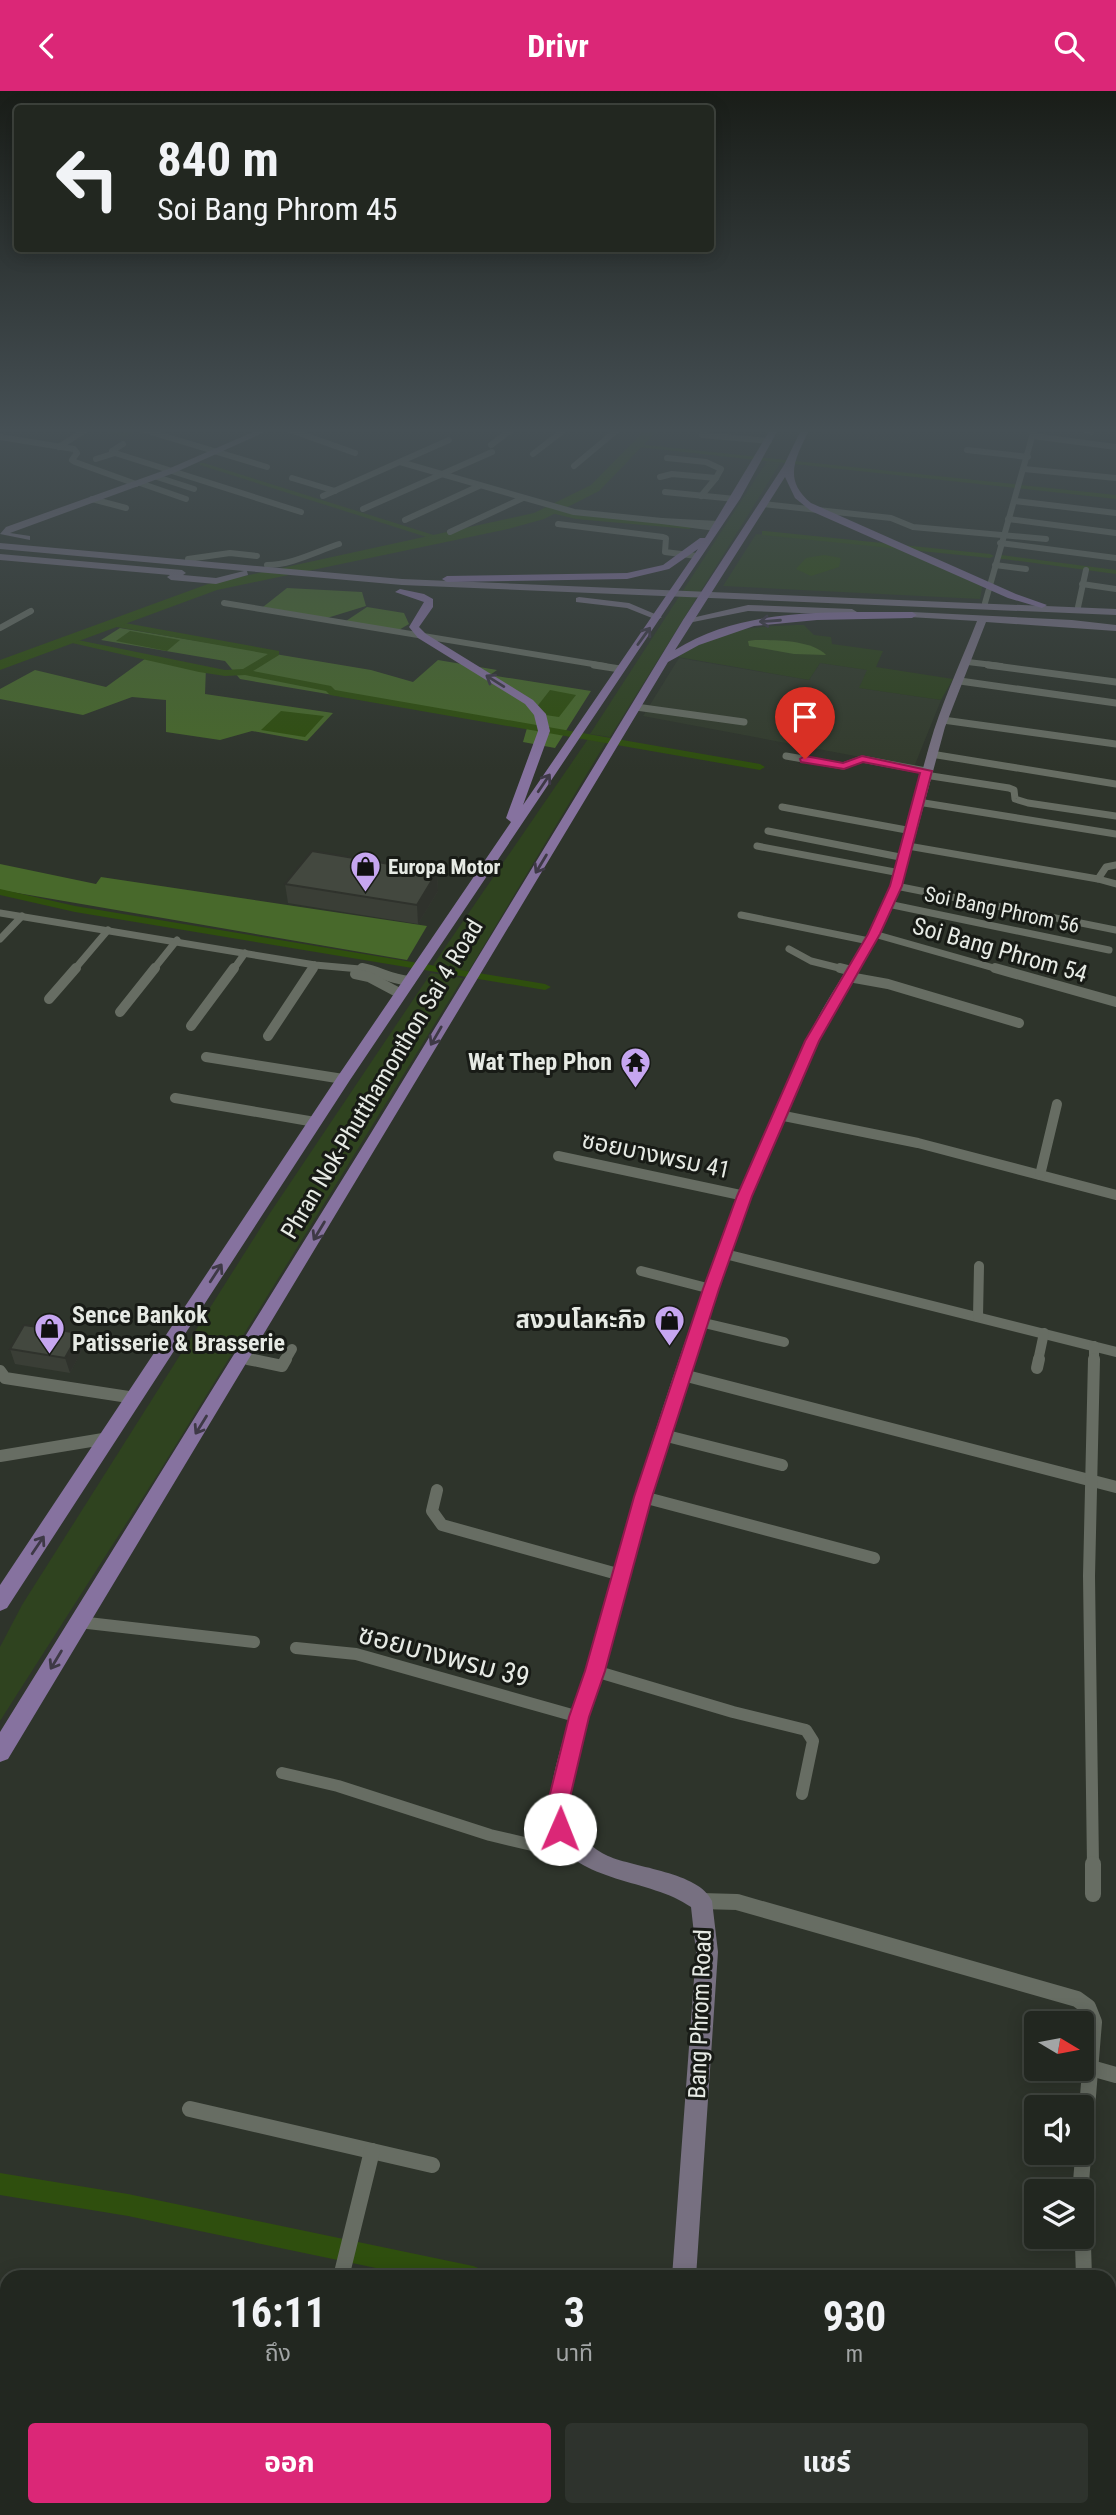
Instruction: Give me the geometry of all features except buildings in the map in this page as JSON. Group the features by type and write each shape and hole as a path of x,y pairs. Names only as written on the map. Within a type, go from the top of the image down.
{"main road":[{"path":"65,543 68,545 66,550"},
{"path":"447,579 607,579 652,572 666,567 697,543"},
{"name":"Phran Nok-Phutthamonthon Sai 4 Road","path":"0,1602 343,1079 706,543"},
{"name":"Phran Nok-Phutthamonthon Sai 4 Road","path":"0,1752 242,1359 688,620 737,543"},
{"path":"894,543 1027,602 1042,605"},
{"path":"0,546 267,565"},
{"path":"0,557 177,573 400,587 1027,612 1116,611"},
{"path":"188,561 400,587 624,604 640,607 657,617"},
{"path":"99,565 146,575 212,581 267,565"},
{"path":"215,566 447,579 677,587"},
{"path":"260,579 281,583"},
{"path":"570,600 587,596 587,588 581,585"},
{"path":"710,586 721,591 807,595 984,610 1072,623 1116,624"},
{"path":"374,590 400,587 429,601 415,627 422,636 529,702 540,714 544,728 502,844"},
{"path":"800,610 788,603 790,599 807,595"},
{"path":"661,665 699,639 761,621 912,615 1042,605 1116,611"},
{"path":"1063,606 1101,612"},
{"path":"688,620 748,607 912,615"},
{"name":"Bang Phrom Road","path":"685,2270 708,1952 701,1901 691,1893 667,1883 595,1860 560,1829 558,1806 579,1717 595,1671 643,1497 711,1289 745,1196 812,1041 888,904 904,859 943,720 968,662 984,610"},
{"path":"1027,612 1116,624"}],"street":[{"path":"666,543 665,552 698,556"},
{"path":"984,610 1000,543"},
{"path":"1001,543 1116,558"},
{"path":"267,565 286,565 298,557 339,544"},
{"path":"188,561 230,553 257,556"},
{"path":"995,565 1026,569"},
{"path":"1078,607 1086,570"},
{"path":"1082,584 1116,589"},
{"path":"226,606 620,669"},
{"path":"0,628 31,611"},
{"path":"968,662 1116,682"},
{"path":"960,681 1116,703"},
{"path":"636,707 744,722"},
{"path":"943,720 1116,744"},
{"path":"786,756 844,766 862,759 927,770 1009,787 1019,801 1116,816"},
{"path":"927,770 1116,784"},
{"path":"927,770 1002,789"},
{"path":"918,802 1116,834"},
{"path":"782,807 904,859 1116,930"},
{"path":"768,831 904,859"},
{"path":"757,846 1098,879 1116,884"},
{"path":"1098,879 1106,867 1116,865"},
{"name":"Soi Bang Phrom 56","path":"888,904 1109,950"},
{"path":"0,913 316,965 356,967 373,970 388,979 413,976"},
{"name":"Soi Bang Phrom 54","path":"741,915 871,938 1116,1002"},
{"path":"0,939 22,916"},
{"path":"49,999 108,930"},
{"path":"120,1012 177,940"},
{"path":"789,949 811,961 850,974 1019,1023"},
{"path":"191,1026 246,953"},
{"path":"268,1036 316,965"},
{"path":"343,968 369,977 413,976"},
{"path":"206,1057 343,1079"},
{"path":"175,1098 315,1122"},
{"path":"1041,1175 1057,1104"},
{"path":"779,1115 918,1143 1116,1195"},
{"name":"ซอยบางพรม 41","path":"558,1156 745,1196"},
{"path":"724,1254 1116,1352"},
{"path":"978,1317 979,1266"},
{"path":"641,1271 711,1289"},
{"path":"700,1322 784,1342"},
{"path":"1037,1368 1044,1333"},
{"path":"1093,1894 1089,1576 1094,1346"},
{"path":"242,1359 282,1366 292,1349"},
{"path":"0,1371 5,1378 135,1398"},
{"path":"683,1375 1116,1486"},
{"path":"663,1435 782,1465"},
{"path":"0,1456 109,1438"},
{"path":"437,1490 432,1511 442,1525 621,1575"},
{"path":"643,1497 874,1558"},
{"path":"79,1622 254,1642"},
{"name":"ซอยบางพรม 39","path":"296,1648 356,1654 579,1717"},
{"path":"595,1671 733,1712 806,1730 813,1741 802,1794"},
{"path":"282,1773 338,1786 502,1839 595,1860"},
{"path":"701,1901 737,1902 1077,1999 1090,2011"},
{"path":"1094,2069 1116,2074"},
{"path":"1084,2270 1081,2182 1090,2081"},
{"path":"190,2109 432,2165"},
{"path":"343,2270 372,2151"}],"shaded area":[{"path":"714,543 731,543 610,737 590,734"},
{"path":"750,543 854,543 906,548 983,583 980,599 723,586"},
{"path":"824,555 841,558 839,567 811,576 796,569 806,558"},
{"path":"287,588 362,592 366,606 327,618 263,607"},
{"path":"367,607 404,613 409,624 397,631 346,621"},
{"path":"804,625 814,635 831,637 832,644 883,651 876,667 953,679 941,700 859,688 867,670 820,663 809,680 678,657 701,640 717,635 755,628"},
{"path":"120,628 371,670 413,682 438,660 497,670 490,675 591,691 555,748 523,742 527,728 240,679 225,661 101,640"},
{"path":"130,631 180,640 167,651 116,641"},
{"path":"748,641 803,644 826,655 794,654 749,646"},
{"path":"149,656 206,667 205,694 333,713 307,741 252,731 220,740 166,732 166,700 132,697 83,715 0,699 0,689 35,670 106,687"},
{"path":"679,658 809,680 820,663 868,670 860,688 941,700 914,767 643,716"},
{"path":"550,690 576,695 559,717 532,713"},
{"path":"281,711 324,716 305,737 261,730"},
{"path":"588,739 606,742 468,972 433,965"},
{"path":"0,864 96,884 101,877 427,926 407,960 0,890"},
{"path":"431,973 463,978 161,1469 0,1721 0,1647 22,1605 268,1216"}],"waterway":[{"path":"0,665 59,641 114,624 213,587 422,543"},
{"path":"864,543 990,556"},
{"path":"1004,557 1116,572"},
{"path":"114,624 276,653 245,672"},
{"path":"63,640 199,669 225,673 245,672"},
{"path":"245,672 331,689 330,692 760,767"},
{"path":"0,892 75,909 545,987"},
{"path":"0,2184 128,2205 439,2270"}],"place":[{"name":"Europa Motor","path":"365,894"},
{"name":"Wat Thep Phon","path":"635,1089"},
{"name":"สงวนโลหะกิจ","path":"669,1347"},
{"name":"Sence Bankok Patisserie & Brasserie","path":"49,1356"}],"route":[{"path":"560,1829 558,1806 579,1717 595,1671 643,1497 711,1289 743,1208 745,1196 812,1041 874,934 896,886 926,771 862,759 844,766 805,759"}]}
